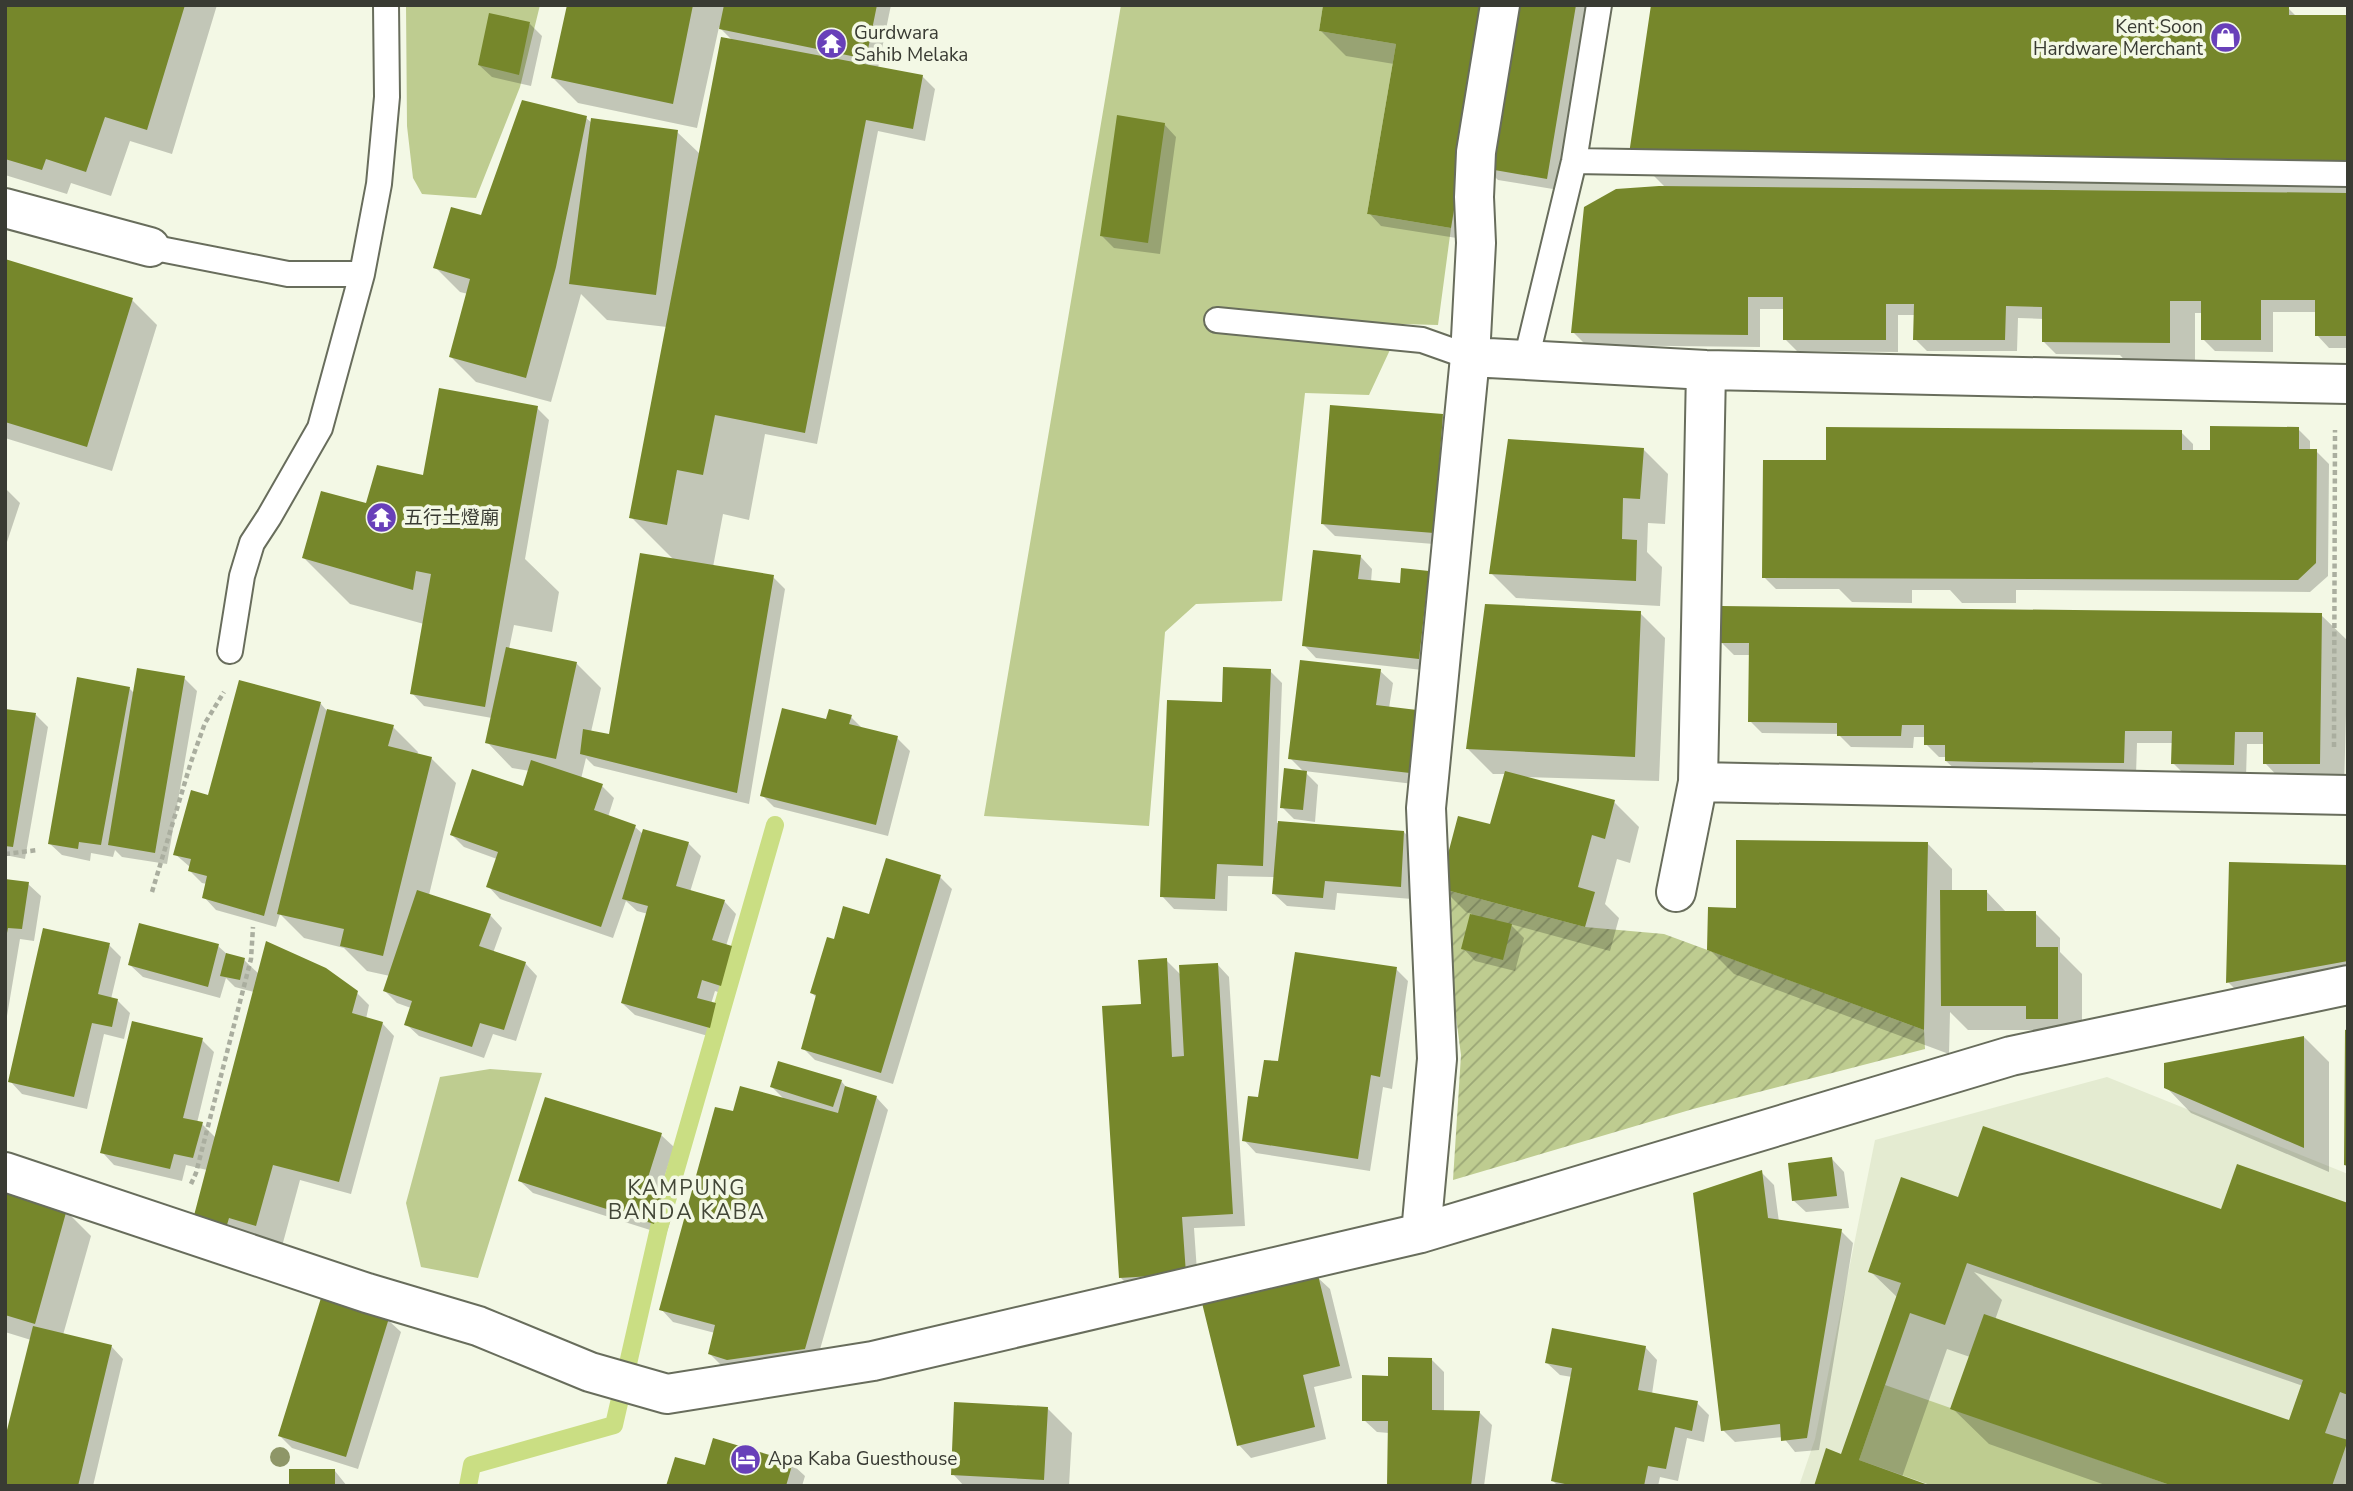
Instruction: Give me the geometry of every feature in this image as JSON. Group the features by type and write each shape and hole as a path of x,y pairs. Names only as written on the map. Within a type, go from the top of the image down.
{"street":[{"path":"1421,1233 1437,1059 1426,808 1470,357 1476,243 1476,152 1500,5"},
{"path":"5,208 150,247"},
{"path":"1470,357 1706,370 2341,384"},
{"path":"1676,892 1698,782 1706,370"},
{"path":"1698,782 2341,795"},
{"path":"5,1172 367,1293 478,1326 590,1372 667,1394 873,1360 1421,1233 2011,1056 2348,985"}],"lane":[{"path":"230,651 242,576 252,543 270,517 320,428 362,274 379,184 387,97 386,5"},
{"path":"1526,360 1574,161 1599,5"},
{"path":"1574,161 2348,174"},
{"path":"150,247 288,274 362,274"},
{"path":"1217,320 1422,341 1470,357"}],"path":[{"path":"2341,384 2341,795"},
{"path":"152,892 191,762 205,723 223,694 232,666 230,651"},
{"path":"5,854 38,850"},
{"path":"169,1227 196,1173 251,959 253,927"}],"shaded area":[{"path":"2107,1077 2348,1174 2348,1486 1799,1486 1815,1439 1875,1140"}],"green space":[{"path":"406,5 540,5 520,87 476,198 422,194 413,178 407,126"},
{"path":"1121,5 1323,5 1319,31 1396,44 1367,214 1451,228 1438,325 1402,324 1369,395 1305,393 1282,601 1196,604 1165,632 1149,826 984,816"},
{"path":"1439,888 1585,927 1664,934 1924,1030 1925,1049 1693,1109 1453,1180 1461,1055"},
{"path":"490,1069 542,1073 478,1278 421,1267 406,1203 440,1077"},
{"path":"1885,1385 2173,1486 1933,1486 1859,1460"}],"building":[{"path":"5,5 185,5 147,130 105,117 86,172 46,159 42,170 5,159"},
{"path":"567,5 693,5 673,104 551,78"},
{"name":"Gurdwara Sahib Melaka","path":"724,5 877,5 866,59 719,29"},
{"path":"1323,5 1488,5 1451,228 1367,214 1396,44 1319,31"},
{"path":"1511,5 1576,5 1547,179 1483,168"},
{"path":"1651,5 2289,7 2289,15 2348,15 2348,163 1629,154"},
{"path":"489,13 530,22 519,75 478,65"},
{"path":"721,37 923,75 913,129 866,120 805,433 715,415 703,475 677,470 667,525 629,518"},
{"path":"522,100 587,116 556,267 526,378 449,357 470,279 433,268 451,207 481,215"},
{"path":"1117,115 1165,123 1148,243 1100,236"},
{"path":"591,118 678,130 656,295 569,284"},
{"path":"1659,186 2348,193 2348,336 2315,336 2315,300 2261,300 2261,340 2201,340 2201,301 2170,301 2170,343 2042,342 2042,307 2006,306 2005,340 1913,340 1914,304 1886,304 1886,340 1783,340 1783,297 1748,297 1748,335 1571,333 1584,207 1616,189"},
{"path":"5,259 133,298 87,447 5,422"},
{"path":"439,388 538,406 485,707 410,694 431,574 416,571 413,590 302,558 321,491 366,503 377,465 423,475"},
{"path":"1330,405 1443,414 1434,533 1321,524"},
{"path":"2210,426 2299,427 2299,449 2317,449 2316,563 2298,580 1762,578 1763,460 1826,460 1826,427 2182,430 2182,450 2210,450"},
{"path":"1508,439 1644,448 1640,499 1623,498 1622,539 1637,540 1636,581 1489,574"},
{"path":"1313,550 1361,555 1358,579 1400,583 1401,568 1429,571 1419,659 1302,646"},
{"path":"640,553 774,575 737,793 580,754 583,729 609,734"},
{"path":"1485,604 1641,611 1635,757 1466,749"},
{"path":"1721,606 2322,613 2320,764 2263,764 2263,732 2235,732 2234,765 2171,764 2172,731 2125,731 2124,763 1979,762 1945,761 1945,745 1924,745 1924,725 1902,725 1901,736 1837,736 1837,723 1748,722 1749,643 1720,643"},
{"path":"506,647 577,662 556,759 485,743"},
{"path":"1300,660 1381,669 1376,705 1417,710 1410,773 1288,759"},
{"path":"1223,667 1271,669 1263,866 1217,864 1215,899 1160,897 1167,700 1222,702"},
{"path":"137,668 185,676 155,853 108,845"},
{"path":"77,677 130,687 101,845 79,842 78,849 48,844"},
{"path":"239,680 321,702 264,916 202,898 207,876 188,871 191,859 173,855 191,790 208,795"},
{"path":"782,708 826,719 829,709 852,715 849,724 898,736 876,825 760,796"},
{"path":"5,709 36,713 13,847 5,846"},
{"path":"327,709 394,725 388,746 432,757 383,956 340,946 344,929 277,914"},
{"path":"531,760 603,784 594,810 636,825 601,927 486,887 498,852 450,835 472,769 523,786"},
{"path":"1284,768 1307,771 1303,810 1280,808"},
{"path":"1505,771 1615,800 1605,839 1592,835 1578,887 1595,892 1585,927 1439,888 1458,816 1490,824"},
{"path":"1278,821 1404,831 1401,887 1325,881 1323,898 1272,894"},
{"path":"643,829 689,842 676,886 725,900 712,940 732,946 721,986 702,980 697,998 716,1003 710,1028 621,1003 648,906 622,899"},
{"path":"1736,840 1928,842 1924,1030 1707,950 1708,907 1736,908"},
{"path":"886,858 941,875 881,1073 801,1049 816,995 810,993 827,937 834,939 843,906 869,914"},
{"path":"2229,862 2348,865 2348,961 2226,983"},
{"path":"5,879 29,882 22,929 8,928 7,933"},
{"path":"417,890 491,914 479,946 526,962 504,1030 480,1023 472,1047 404,1025 412,1001 383,991"},
{"path":"1940,890 1987,890 1987,911 2036,911 2036,947 2058,947 2058,1019 2026,1019 2026,1006 1941,1006"},
{"path":"1470,914 1512,924 1503,960 1461,949"},
{"path":"139,923 219,944 208,987 128,965"},
{"path":"43,928 110,943 98,994 118,999 112,1027 92,1023 74,1097 8,1082"},
{"path":"266,941 326,968 358,991 352,1013 383,1022 339,1182 273,1165 256,1226 229,1218 224,1235 191,1227"},
{"path":"1295,952 1397,967 1380,1077 1371,1075 1358,1159 1242,1141 1248,1096 1258,1097 1264,1060 1278,1061"},
{"path":"226,953 245,958 240,980 220,976"},
{"path":"1167,958 1172,1057 1184,1056 1179,965 1218,963 1233,1214 1182,1217 1186,1274 1119,1278 1102,1006 1141,1004 1138,960"},
{"path":"132,1021 203,1038 183,1118 203,1122 193,1158 174,1154 170,1169 100,1153"},
{"path":"2348,1029 2348,1166 2344,1165 2345,1030"},
{"path":"2304,1036 2304,1148 2164,1088 2164,1063"},
{"path":"778,1061 842,1080 833,1107 770,1087"},
{"path":"740,1086 838,1113 845,1086 877,1096 805,1349 727,1360 708,1354 715,1325 659,1310 715,1107 733,1111"},
{"path":"545,1097 662,1133 645,1187 663,1193 654,1224 518,1181"},
{"path":"1983,1126 2221,1209 2237,1164 2348,1203 2348,1395 2340,1392 2325,1433 2348,1440 2332,1486 2173,1486 1950,1409 1984,1314 2289,1420 2303,1380 1967,1263 1945,1325 1910,1313 1859,1460 1931,1486 1814,1486 1826,1448 1841,1454 1901,1283 1868,1272 1901,1177 1958,1197"},
{"path":"1832,1157 1837,1196 1792,1201 1788,1163"},
{"path":"1762,1170 1768,1218 1842,1229 1807,1438 1781,1441 1780,1424 1721,1431 1693,1193"},
{"path":"5,1191 67,1209 35,1324 5,1315"},
{"path":"1318,1275 1340,1366 1303,1375 1315,1427 1237,1446 1202,1303"},
{"path":"321,1298 389,1318 346,1457 278,1436"},
{"path":"33,1326 112,1345 78,1486 5,1486 5,1438"},
{"path":"1552,1328 1646,1346 1638,1390 1698,1401 1692,1431 1675,1427 1666,1469 1648,1466 1644,1486 1574,1486 1551,1481 1572,1368 1545,1363"},
{"path":"1388,1357 1432,1358 1432,1410 1480,1411 1471,1486 1387,1486 1388,1421 1362,1421 1362,1375 1388,1376"},
{"path":"954,1402 1048,1407 1044,1480 951,1475"},
{"name":"Apa Kaba Guesthouse","path":"713,1438 793,1462 786,1486 666,1486 675,1457 705,1465"},
{"path":"289,1469 335,1469 335,1486 289,1486"}],"waterway":[{"path":"468,1486 472,1465 614,1425 659,1228 775,825"}],"place":[{"name":"Kent Soon Hardware Merchant","path":"2226,38"},
{"name":"Gurdwara Sahib Melaka","path":"831,44"},
{"name":"五行土燈廟","path":"381,518"},
{"name":"Apa Kaba Guesthouse","path":"745,1459"}],"district":[{"name":"KAMPUNG BANDA KABA","path":"687,1200"}]}
